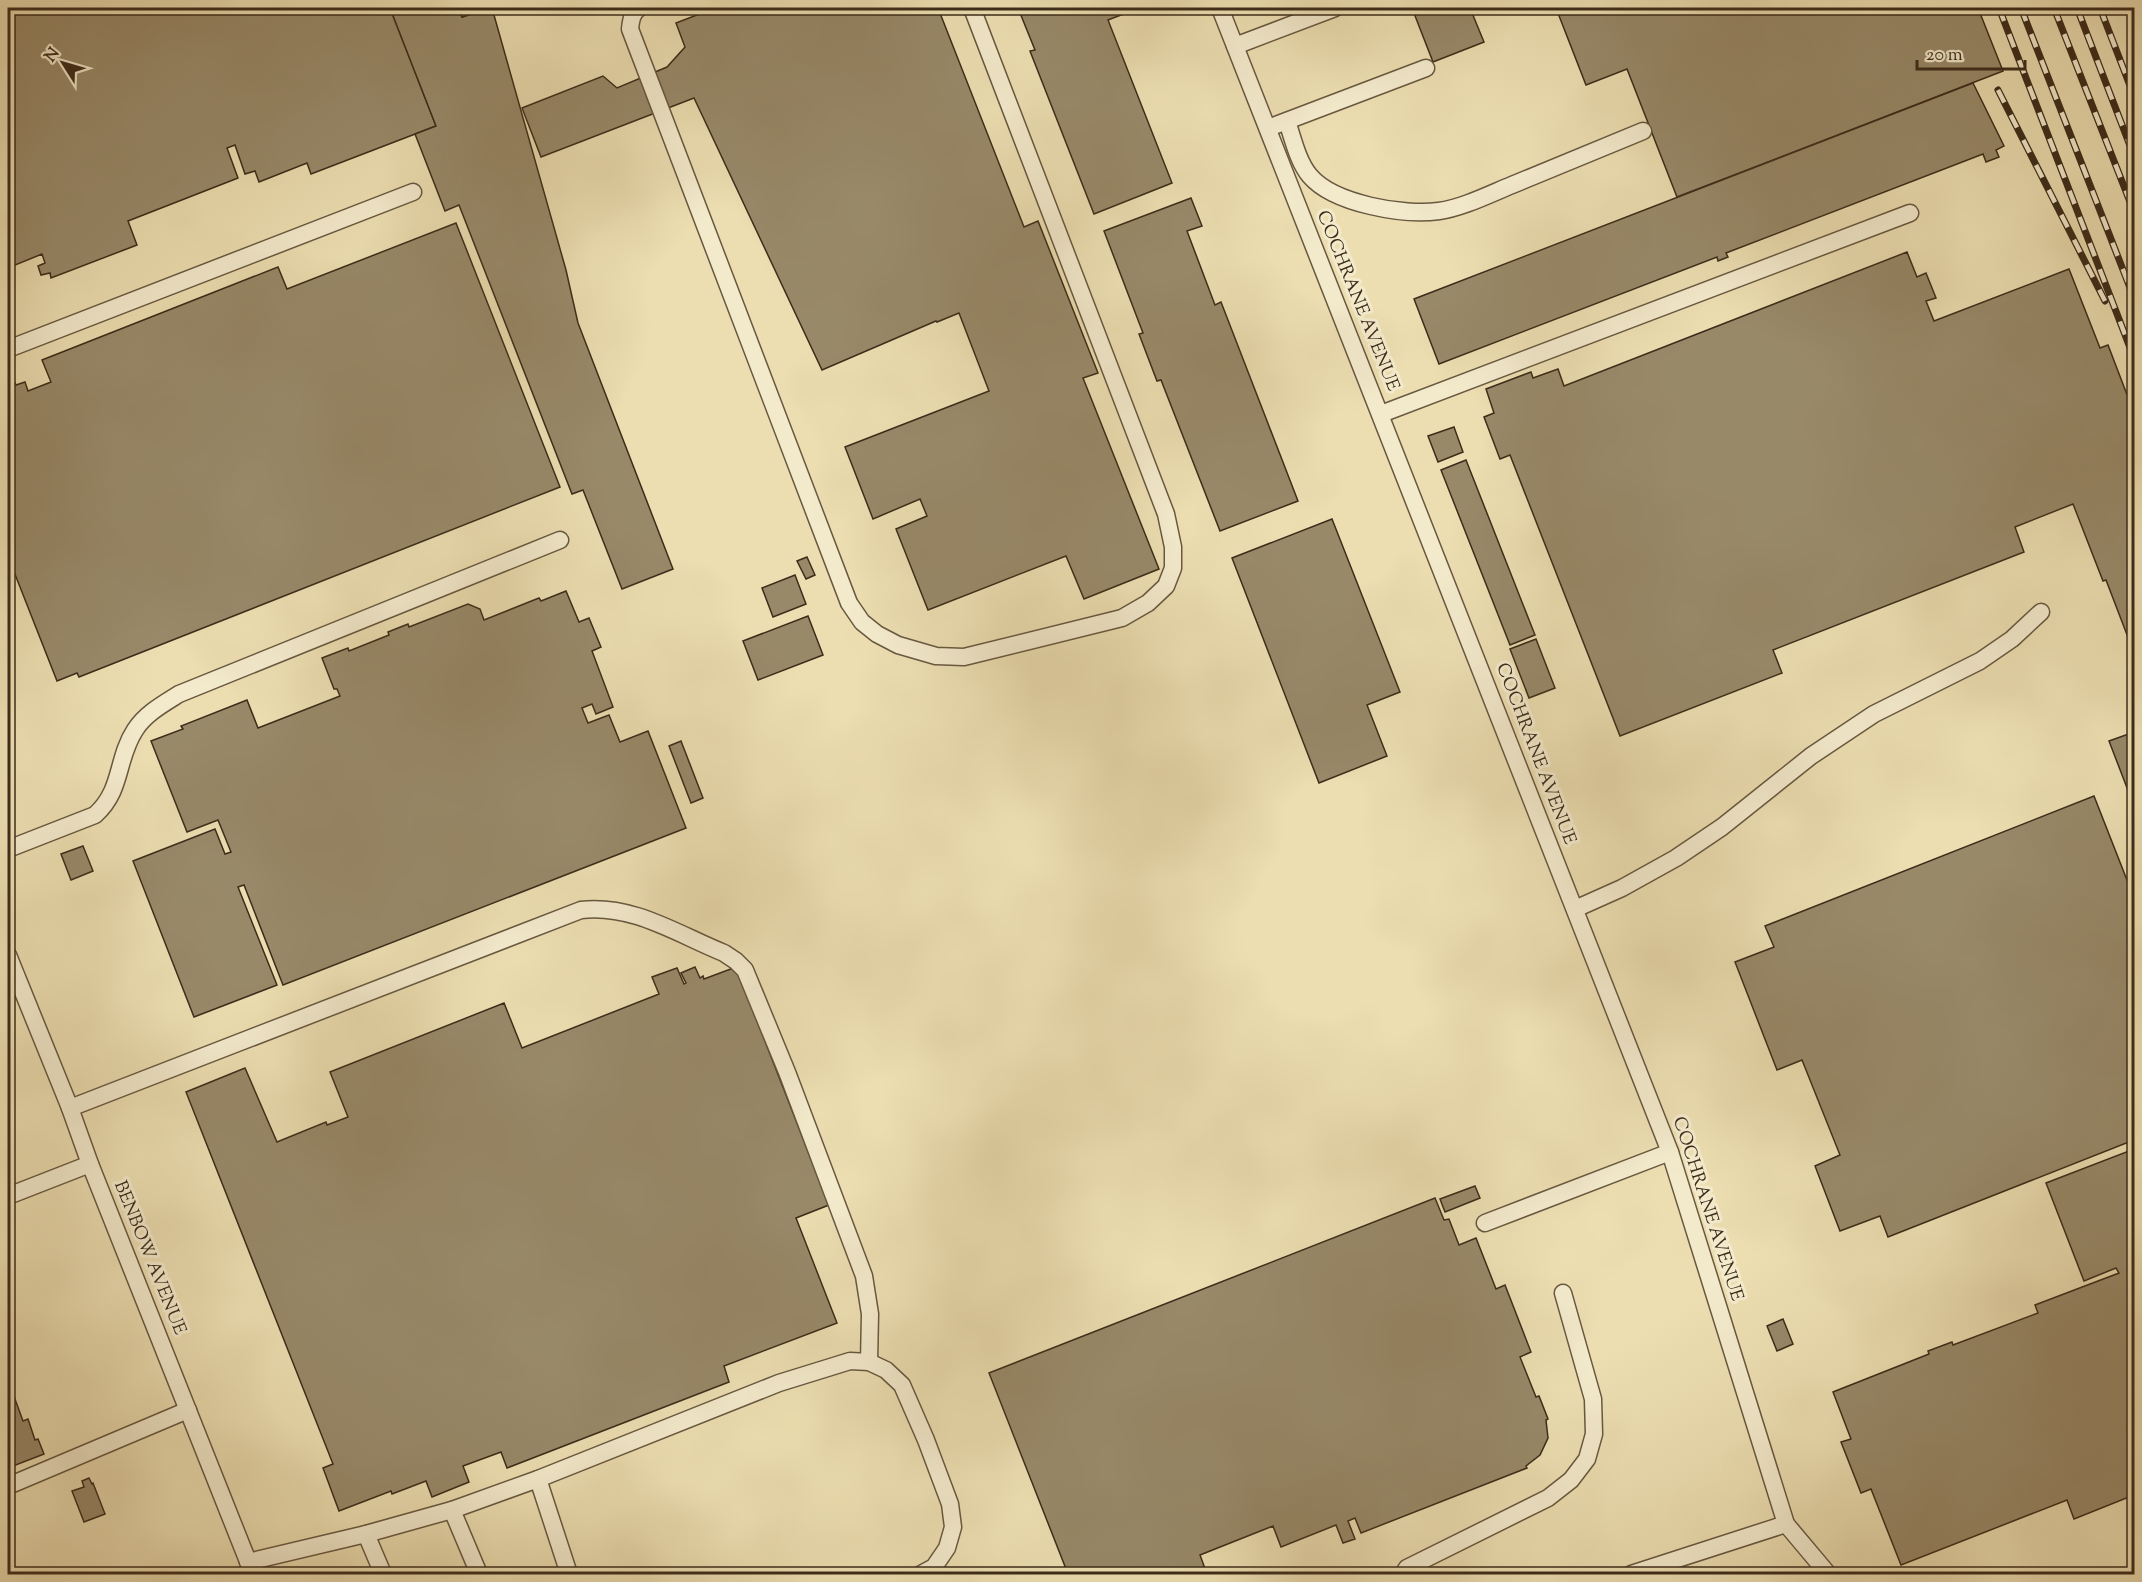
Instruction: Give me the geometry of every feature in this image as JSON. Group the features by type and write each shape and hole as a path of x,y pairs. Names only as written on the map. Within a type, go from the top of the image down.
{"lane":[{"path":"639,8 634,11 630,29 849,603 862,622 877,634 898,645 936,656 964,657 1122,618 1148,603 1166,586 1173,568 1173,547 1166,514 972,8"},
{"name":"COCHRANE AVENUE","path":"1220,8 1670,1152 1786,1524"},
{"path":"1235,46 1335,8"},
{"path":"1267,129 1426,68"},
{"path":"1287,122 1304,165 1318,184 1363,205 1414,212 1440,211 1480,198 1643,131"},
{"path":"8,350 413,192"},
{"path":"1381,414 1910,213"},
{"path":"8,849 95,815 105,806 113,794 125,752 135,730 153,711 179,694 560,540"},
{"path":"1575,909 1622,888 1676,858 1722,827 1811,756 1874,714 1980,661 2012,639 2041,612"},
{"path":"70,1108 581,910 611,909 643,917 724,953 745,970 787,1072 864,1276 870,1314 868,1362"},
{"name":"BENBOW AVENUE","path":"8,958 70,1108 90,1164 251,1568"},
{"path":"1485,1223 1670,1152"},
{"path":"8,1196 90,1164"},
{"path":"1403,1575 1407,1568 1548,1498 1571,1480 1587,1459 1594,1434 1593,1399 1563,1293"},
{"path":"251,1568 452,1510 538,1479 779,1383 850,1361 868,1362 886,1370 902,1385 950,1504 953,1527 947,1548 934,1567 921,1575"},
{"path":"8,1486 188,1410"},
{"path":"538,1479 569,1575"},
{"path":"452,1510 479,1575"},
{"path":"1630,1575 1786,1524 1828,1575"},
{"path":"366,1534 383,1575"}],"building":[{"path":"8,8 390,8 436,126 311,174 307,163 259,182 255,171 245,174 235,145 227,148 238,178 128,221 137,245 51,278 50,273 41,275 38,266 45,263 42,254 8,268"},
{"path":"390,8 458,8 462,17 492,8 566,270 578,323 673,569 622,589 583,490 572,494 459,205 445,211 415,134 436,126"},
{"path":"458,8 487,8 462,17"},
{"path":"715,8 938,8 1024,227 1038,221 1098,373 1083,378 1159,569 1084,599 1066,556 928,610 896,529 927,516 920,499 873,519 845,447 989,391 959,313 822,370 694,98 541,157 522,108 603,76 617,88 667,67 685,47 676,23"},
{"path":"1018,8 1124,8 1126,13 1108,20 1172,183 1094,214 1030,51 1035,50"},
{"path":"1412,8 1470,8 1484,42 1433,62"},
{"path":"1556,8 1978,8 2003,71 1677,197 1627,69 1586,85"},
{"path":"1973,83 2004,146 1996,150 1999,157 1986,162 1983,154 1726,253 1728,257 1718,261 1717,257 1439,364 1414,299"},
{"path":"1191,198 1202,226 1187,231 1215,305 1221,302 1298,501 1220,531 1161,380 1157,381 1139,334 1143,333 1104,231"},
{"path":"456,223 560,487 79,677 77,673 57,681 8,559 8,373 10,372 16,385 25,382 28,391 51,382 42,360 278,267 287,289"},
{"path":"1907,252 1917,277 1926,273 1936,298 1926,301 1934,321 2069,269 2100,348 2108,345 2134,413 2134,653 2073,504 2015,527 2024,552 1773,650 1782,673 1620,736 1510,455 1500,459 1484,417 1494,413 1486,389 1531,372 1533,378 1558,369 1564,386"},
{"path":"1454,427 1463,452 1438,462 1428,436"},
{"path":"1466,460 1535,635 1510,645 1441,470"},
{"path":"1332,519 1400,692 1367,705 1387,756 1319,783 1232,558"},
{"path":"807,557 815,575 806,579 797,561"},
{"path":"795,575 806,604 773,617 762,588"},
{"path":"566,591 579,622 589,618 601,647 592,651 613,707 596,714 592,704 582,708 588,723 609,715 620,742 648,731 686,828 283,985 244,885 238,887 277,985 194,1017 133,861 215,829 225,854 231,852 218,820 187,832 151,741 183,729 181,726 247,700 258,728 340,696 337,689 334,689 322,658 348,648 349,651 389,635 388,632 408,624 409,627 468,604 480,609 484,620 539,598 541,601"},
{"path":"808,616 823,655 758,680 743,641"},
{"path":"1536,639 1555,688 1529,698 1510,649"},
{"path":"2134,732 2134,806 2109,741"},
{"path":"681,741 703,798 691,803 669,746"},
{"path":"2094,796 2134,898 2134,1140 1888,1237 1880,1216 1840,1231 1815,1166 1840,1155 1802,1060 1777,1070 1735,962 1774,947 1765,926"},
{"path":"83,846 93,871 71,880 61,854"},
{"path":"695,967 700,978 703,976 704,979 736,967 829,1205 796,1218 837,1323 724,1366 729,1382 507,1468 501,1452 463,1466 469,1482 432,1497 426,1481 392,1494 391,1491 339,1511 323,1468 333,1464 186,1092 245,1068 277,1142 326,1122 327,1125 348,1117 330,1072 504,1003 522,1048 659,994 652,977 677,968 684,984 686,983 681,973"},
{"path":"2134,1149 2134,1495 2074,1519 2067,1500 1901,1565 1871,1489 1861,1493 1841,1442 1851,1439 1833,1392 1929,1354 1928,1351 1952,1342 1953,1345 2038,1313 2035,1305 2119,1273 2116,1268 2084,1281 2046,1183"},
{"path":"1475,1186 1480,1198 1445,1212 1440,1199"},
{"path":"1435,1198 1444,1220 1449,1219 1459,1245 1476,1238 1496,1289 1505,1285 1531,1352 1520,1357 1536,1397 1539,1396 1548,1419 1546,1420 1548,1438 1540,1455 1526,1466 1527,1468 1361,1533 1355,1518 1348,1521 1355,1539 1343,1543 1336,1525 1281,1547 1273,1526 1200,1555 1207,1574 1068,1574 989,1373"},
{"path":"1783,1319 1793,1344 1777,1351 1767,1326"},
{"path":"8,1380 23,1421 28,1419 35,1440 38,1439 44,1454 8,1468"},
{"path":"89,1478 105,1514 84,1522 72,1491 84,1487 82,1481"}],"railway":[{"path":"1999,8 2134,358"},
{"path":"2021,8 2134,298"},
{"path":"2054,8 2134,212"},
{"path":"2077,8 2134,156"},
{"path":"2100,8 2134,96"},
{"path":"1998,90 2105,301"}]}
